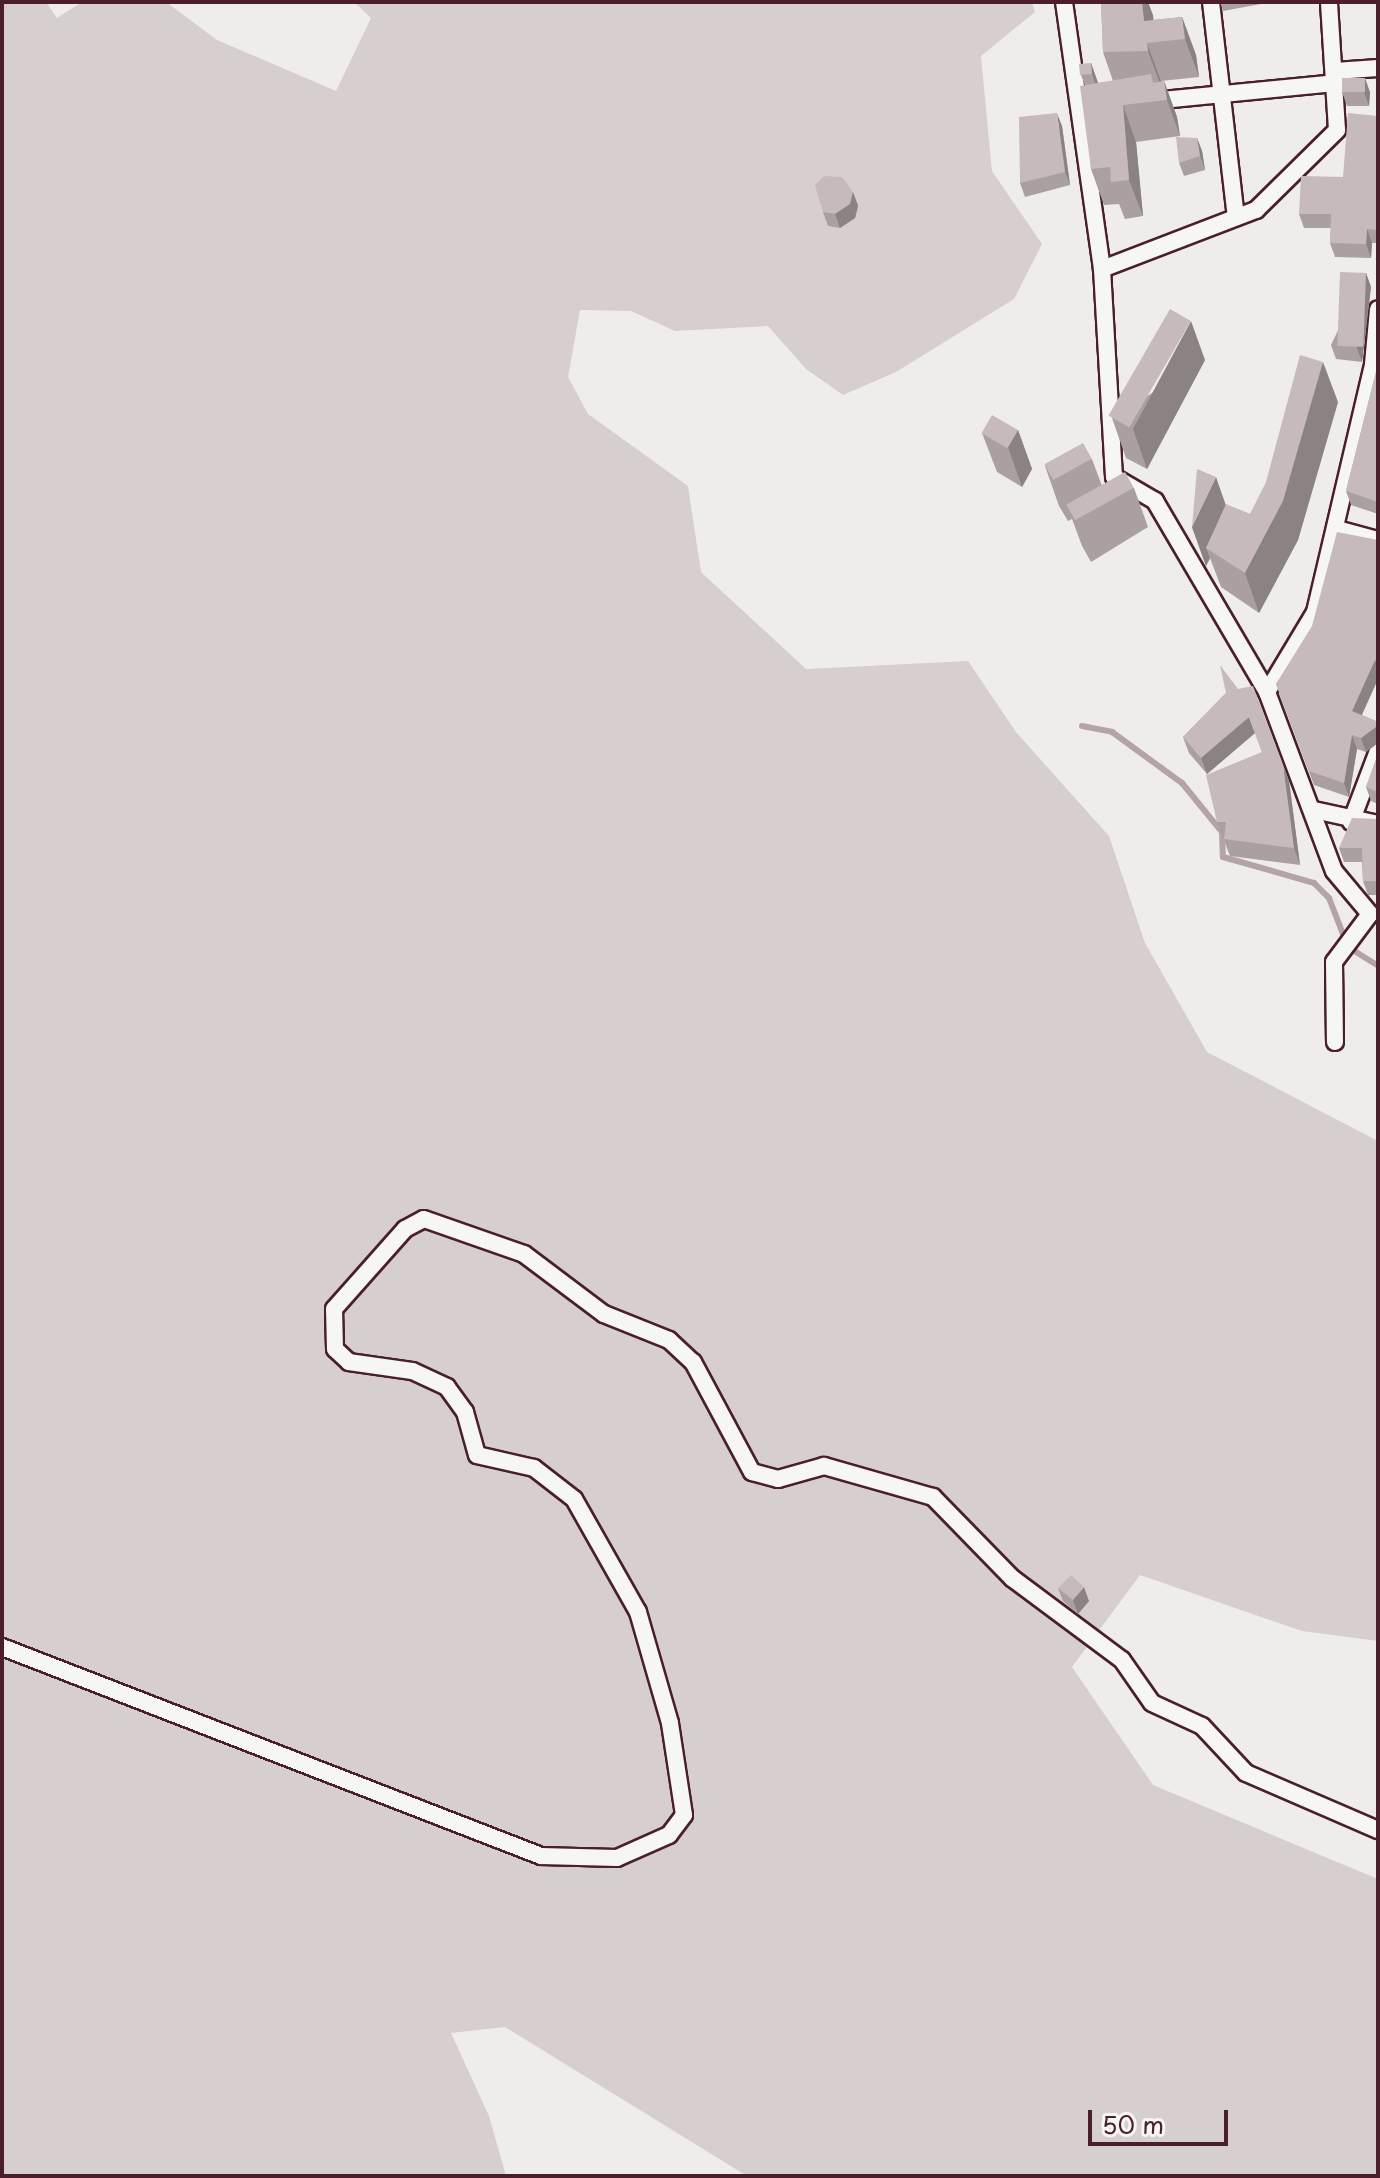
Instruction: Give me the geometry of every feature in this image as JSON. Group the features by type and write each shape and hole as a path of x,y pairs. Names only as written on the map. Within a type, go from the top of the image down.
{"street":[{"path":"1064,2 1085,108 1102,269 1114,477 1155,501 1267,692 1314,810 1334,871 1370,914 1334,962 1335,1042"},
{"path":"1211,2 1236,217"},
{"path":"1102,269 1256,210 1337,130 1329,2"},
{"path":"1136,102 1222,94 1378,68"},
{"path":"1267,692 1315,612 1337,529 1378,309"},
{"path":"1337,529 1378,540"},
{"path":"1351,822 1378,751"},
{"path":"1314,810 1351,822 1378,824"},
{"path":"2,1647 541,1856 617,1858 669,1835 684,1815 670,1723 638,1612 574,1499 534,1468 477,1455 465,1412 447,1387 412,1371 349,1362 335,1349 334,1309 405,1229 424,1219 524,1254 604,1314 669,1340 693,1362 752,1472 778,1479 824,1466 933,1497 1012,1578 1122,1660 1152,1703 1202,1726 1246,1773 1378,1830"}],"shaded area":[{"path":"2,2 46,2 57,18 82,2 166,2 217,40 336,91 371,18 354,2 1032,2 1035,12 981,56 992,171 1042,244 1014,299 896,372 843,395 806,369 768,326 675,331 631,311 580,310 568,377 588,414 688,486 701,572 806,669 968,661 1016,732 1109,836 1145,943 1207,1052 1378,1141 1378,1641 1302,1631 1140,1575 1072,1667 1153,1785 1378,1879 1378,2176 747,2176 505,2027 451,2033 489,2116 506,2176 2,2176"}],"building":[{"path":"1101,2 1142,2 1144,21 1182,17 1185,39 1147,43 1148,51 1103,52"},
{"path":"1091,63 1092,74 1080,75 1079,64"},
{"path":"1151,74 1153,83 1164,81 1167,100 1123,105 1129,180 1111,182 1110,167 1091,169 1080,86"},
{"path":"1342,78 1365,78 1365,92 1342,92"},
{"path":"1057,113 1065,172 1020,183 1019,117"},
{"path":"1348,113 1378,116 1378,230 1367,229 1366,244 1330,243 1331,214 1299,214 1301,176 1343,177"},
{"path":"1176,137 1197,138 1200,156 1179,163"},
{"path":"824,176 842,177 853,192 850,204 835,214 823,212 815,185"},
{"path":"1340,272 1366,273 1363,347 1337,346"},
{"path":"1170,309 1191,321 1129,428 1108,416"},
{"path":"1300,355 1323,362 1283,501 1245,573 1206,548 1226,504 1250,514 1266,482"},
{"path":"1378,364 1378,502 1346,491"},
{"path":"992,415 1018,430 1007,448 982,433"},
{"path":"1083,443 1092,459 1053,480 1045,464"},
{"path":"1197,469 1216,477 1192,527"},
{"path":"1125,472 1134,488 1075,520 1066,504"},
{"path":"1337,532 1378,540 1378,658 1352,711 1378,722 1378,730 1376,727 1361,738 1352,735 1344,783 1309,771 1276,684 1312,626"},
{"path":"1220,665 1238,689 1253,686 1283,765 1294,848 1224,839 1226,822 1217,822 1206,775 1262,752 1249,717 1201,758 1183,737 1226,693"},
{"path":"1378,754 1378,792 1366,787"},
{"path":"1352,818 1378,819 1378,881 1363,881 1362,848 1339,848"},
{"path":"1071,1575 1084,1587 1073,1600 1058,1588"}],"waterway":[{"path":"1082,726 1112,732 1182,783 1222,832 1223,857 1314,883 1329,898 1348,947 1378,966"}]}
